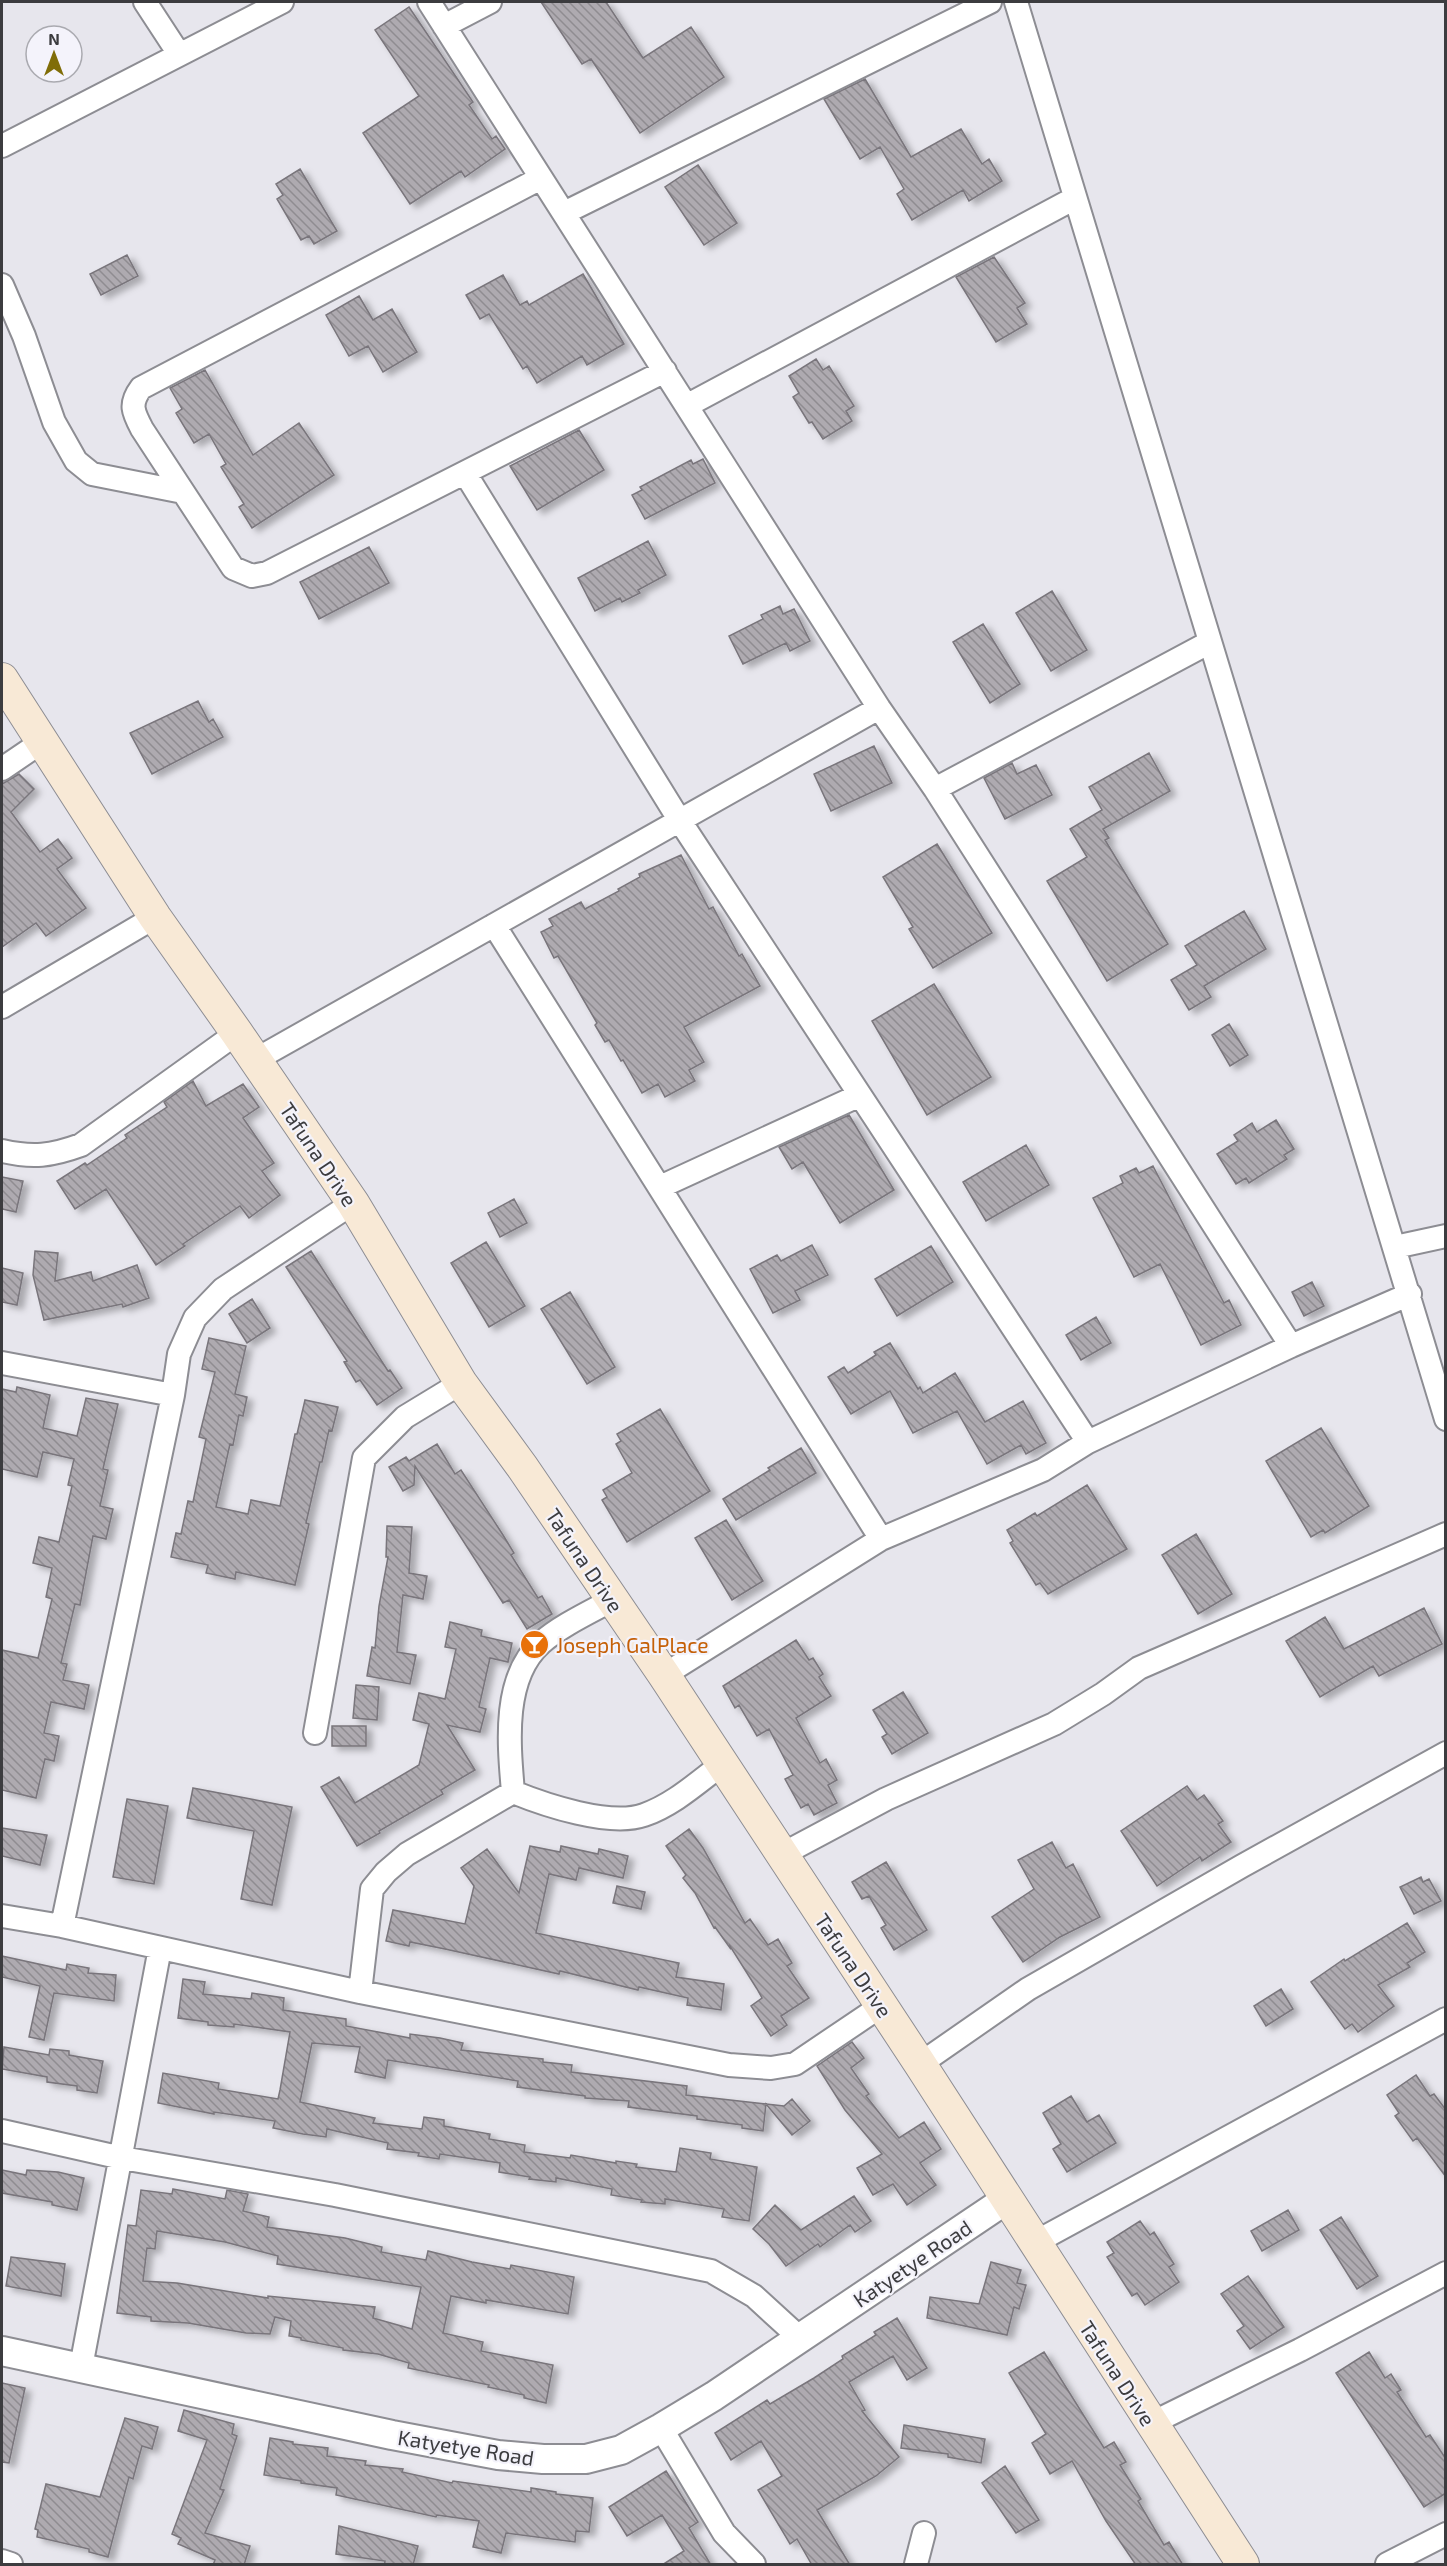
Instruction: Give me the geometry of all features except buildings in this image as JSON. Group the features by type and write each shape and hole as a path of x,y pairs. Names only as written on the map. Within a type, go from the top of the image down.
{"main road":[{"name":"Tafuna Drive","path":"2,679 155,917 352,1203 461,1383 523,1468 663,1675 920,2064 1243,2565"}],"street":[{"path":"146,2 179,54"},
{"path":"2,146 282,2"},
{"path":"429,2 879,708 935,789 1291,1346"},
{"path":"444,26 490,2"},
{"path":"564,213 990,2"},
{"path":"1016,2 1410,1294 1446,1419"},
{"path":"541,178 141,388 134,398 132,409 142,429 233,568 252,576 267,573 664,371"},
{"path":"688,405 1075,198"},
{"path":"2,285 24,336 54,422 76,461 92,474 183,492"},
{"path":"465,473 680,821 858,1096 1088,1442"},
{"path":"935,789 1210,642"},
{"path":"255,1060 879,708"},
{"path":"2,769 43,741"},
{"path":"2,1007 155,917"},
{"path":"494,925 881,1539"},
{"path":"2,1151 32,1156 56,1154 81,1145 237,1033"},
{"path":"660,1187 858,1096"},
{"path":"62,1926 173,1395 179,1354 195,1318 224,1289 352,1203"},
{"path":"1395,1247 1446,1236"},
{"path":"663,1675 881,1539 1043,1470 1088,1442 1291,1346 1410,1294"},
{"path":"2,1363 173,1395"},
{"path":"315,1733 364,1458 405,1417 461,1383"},
{"path":"781,1856 886,1799 1054,1724 1103,1694 1139,1668 1446,1534"},
{"path":"513,1792 508,1732 514,1692 527,1662 541,1643 612,1600"},
{"path":"920,2064 1047,1978 1446,1753"},
{"path":"513,1792 536,1801 590,1814 618,1819 643,1816 676,1799 722,1765"},
{"path":"360,1992 372,1889 386,1872 407,1854 513,1792"},
{"path":"2,1916 62,1926 360,1992 729,2066 771,2068 795,2064 881,2006"},
{"path":"81,2367 160,1948"},
{"path":"1034,2242 1446,2019"},
{"path":"2,2131 122,2158 336,2195 711,2271 754,2296 800,2338"},
{"name":"Katyetye Road","path":"2,2351 392,2435 498,2455 543,2459 586,2459 621,2450 662,2428 1007,2199"},
{"path":"1150,2424 1300,2350 1446,2273"},
{"path":"662,2428 724,2533 754,2565"},
{"path":"916,2565 924,2533"},
{"path":"1387,2565 1446,2534"},
{"path":"2,2561 12,2565"}],"place":[{"name":"Joseph GalPlace","path":"535,1644"}]}
